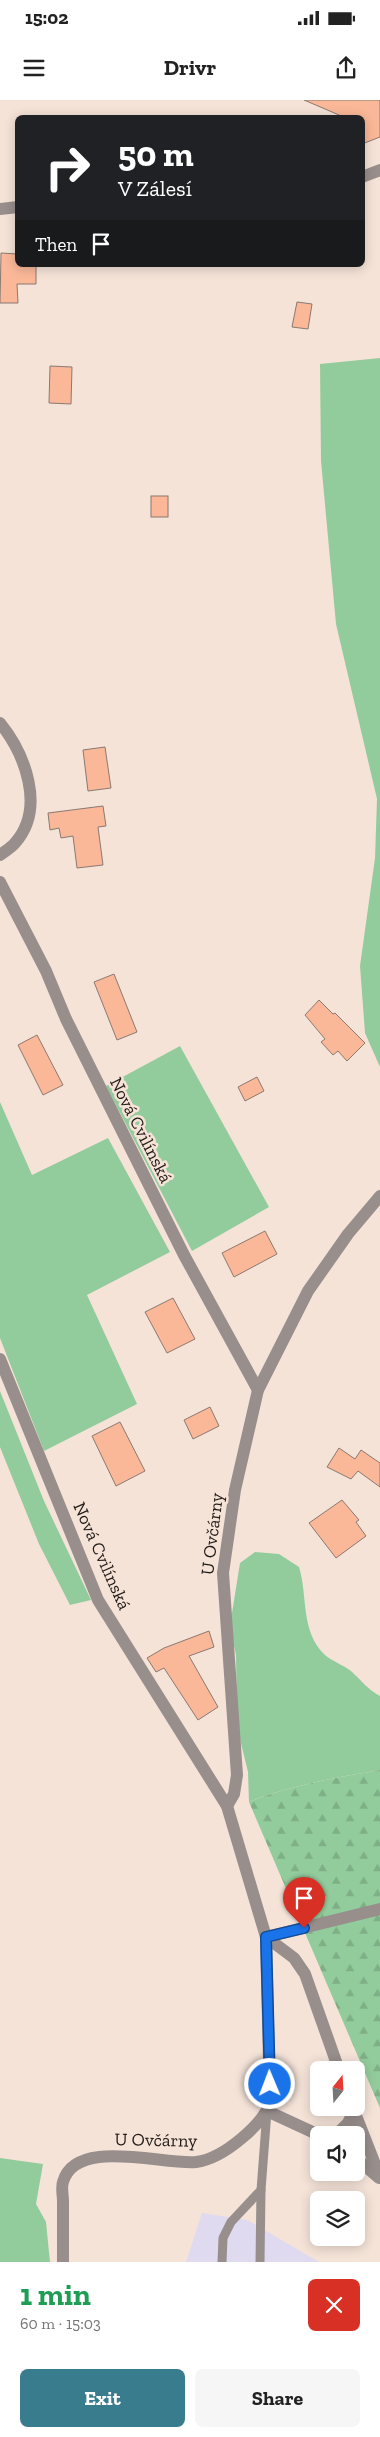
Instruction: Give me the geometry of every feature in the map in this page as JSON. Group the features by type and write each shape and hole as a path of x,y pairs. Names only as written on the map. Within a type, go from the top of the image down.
{"street":[{"path":"365,176 380,170"},
{"path":"0,208 15,207"},
{"path":"0,723 11,736 25,765 30,788 30,810 25,827 15,843 0,855"},
{"name":"Nová Cvilínská","path":"0,882 46,971 66,1019 184,1255 258,1390"},
{"name":"U Ovčárny","path":"227,1806 234,1794 236,1775 223,1573 235,1490 258,1390 308,1291 348,1234 380,1196"},
{"name":"Nová Cvilínská","path":"0,1359 98,1600 227,1806"},
{"path":"227,1806 266,1937 270,2103 267,2111 310,2131"},
{"path":"266,1937 380,1909"},
{"path":"266,1937 294,1958 305,1974 336,2061"},
{"name":"U Ovčárny","path":"63,2262 63,2182 71,2168 80,2160 98,2156 196,2162 218,2155 236,2144 253,2129 267,2111"},
{"path":"356,2116 380,2178"},
{"path":"365,2166 380,2178"}],"lane":[{"path":"260,2262 261,2190 267,2111"},
{"path":"222,2262 223,2238 231,2222 261,2190"}],"shaded area":[{"path":"202,2213 247,2220 319,2262 186,2262"}],"green space":[{"path":"380,358 380,1067 365,1033 360,966 375,858 377,799 336,624 321,461 320,364"},
{"path":"180,1046 269,1207 192,1251 106,1086"},
{"path":"0,1102 32,1175 108,1138 170,1252 87,1295 137,1404 44,1451 0,1338"},
{"path":"0,1391 44,1501 91,1600 70,1605 39,1544 0,1447"},
{"path":"255,1552 279,1554 299,1567 308,1624 317,1646 325,1655 351,1671 368,1688 380,1696 380,1770 297,1787 249,1802 248,1772 237,1727 236,1655 232,1636 232,1613 240,1563"},
{"path":"380,1770 380,2108 365,2073 365,2061 360,2061 249,1802 330,1779"},
{"path":"0,2158 43,2164 36,2204 46,2222 50,2262 0,2262"}],"building":[{"path":"304,100 380,100 380,137 365,143 365,115 339,115"},
{"path":"1,253 15,254 15,267 36,267 36,284 17,284 18,303 0,303"},
{"path":"297,302 312,304 308,329 292,327"},
{"path":"50,366 72,367 71,404 49,403"},
{"path":"151,496 168,496 168,517 151,517"},
{"path":"105,747 111,788 88,791 83,750"},
{"path":"103,806 106,826 98,827 103,865 77,868 73,836 61,838 59,828 50,830 48,813"},
{"path":"114,974 137,1032 117,1040 94,982"},
{"path":"319,1000 365,1043 347,1061 338,1051 333,1055 321,1042 325,1039 305,1015"},
{"path":"37,1035 63,1085 43,1095 18,1045"},
{"path":"257,1077 264,1091 245,1101 238,1087"},
{"path":"265,1231 277,1254 234,1277 222,1253"},
{"path":"173,1298 195,1339 167,1353 145,1312"},
{"path":"210,1407 219,1426 193,1439 184,1420"},
{"path":"120,1422 145,1471 116,1486 92,1436"},
{"path":"339,1448 355,1459 361,1450 380,1463 380,1487 358,1471 351,1479 327,1467"},
{"path":"342,1500 359,1520 356,1522 366,1536 336,1558 309,1523"},
{"path":"209,1631 214,1647 189,1656 218,1707 198,1720 164,1668 156,1672 147,1658 164,1648"}],"route":[{"path":"270,2084 266,1937 304,1928"}]}
